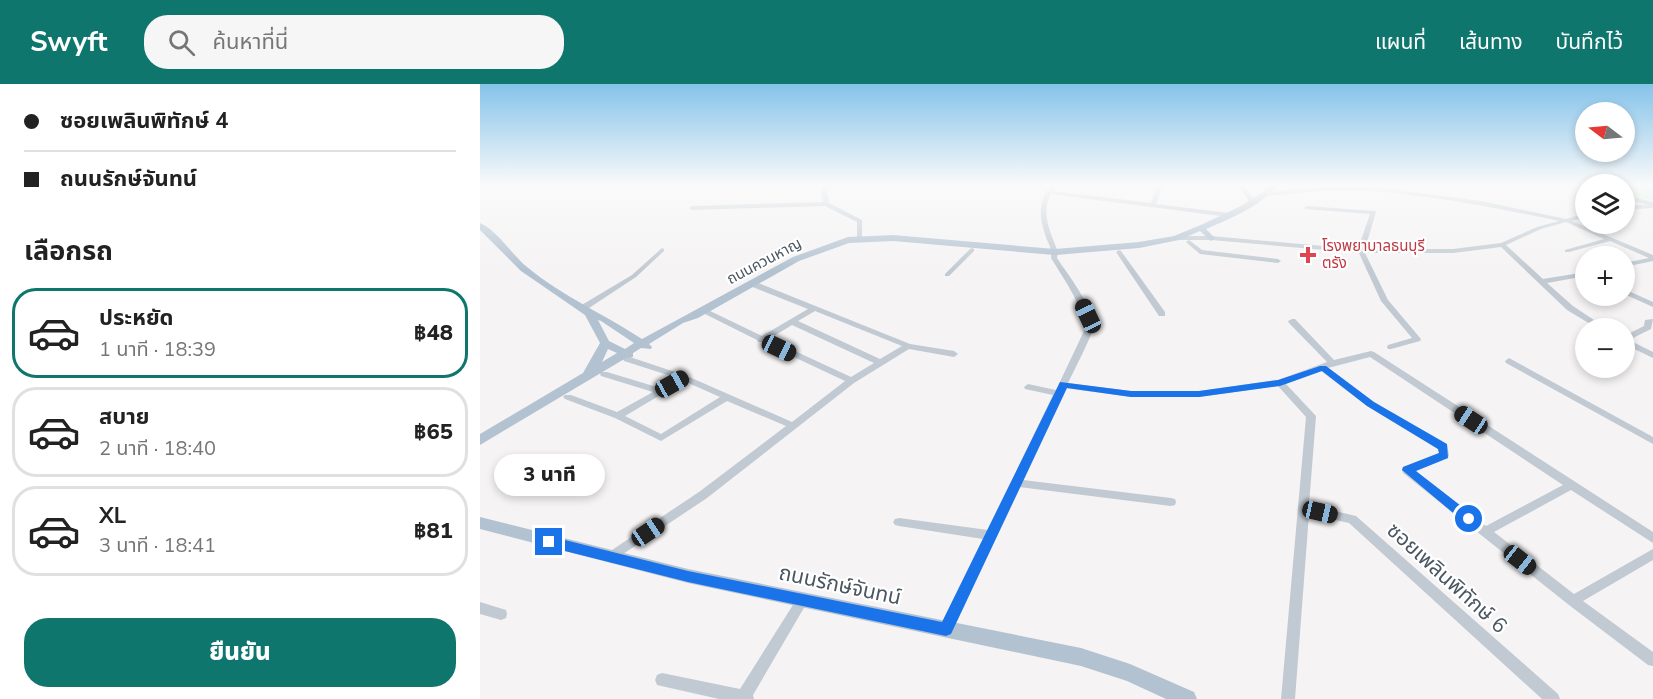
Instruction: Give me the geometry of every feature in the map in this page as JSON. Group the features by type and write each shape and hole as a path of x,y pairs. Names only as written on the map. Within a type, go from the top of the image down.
{"main road":[{"path":"1177,241 1229,214"},
{"path":"480,225 485,235 524,269 586,310 625,331 644,346"},
{"path":"1205,228 1214,238"},
{"path":"1177,241 1190,240 1205,228"},
{"name":"ถนนควนหาญ","path":"644,346 670,327 796,259 848,240 893,238 1054,255 1177,241"},
{"name":"ถนนควนหาญ","path":"957,245 972,250 1054,255 1119,252 1177,241"},
{"path":"586,310 605,343 628,356"},
{"name":"ถนนควนหาญ","path":"628,356 699,313"},
{"path":"625,331 646,333 670,327"},
{"path":"568,392 596,363 605,343"},
{"path":"480,440 604,374 628,356"},
{"path":"480,447 628,356"},
{"name":"ถนนรักษ์จันทน์","path":"480,523 610,557 802,601 1081,657 1130,673 1187,699"}],"street":[{"path":"844,214 860,222 860,238"},
{"path":"946,630 1089,329 1088,316 1054,255 1043,214"},
{"path":"1372,214 1361,251 1385,302 1417,339 1391,347"},
{"path":"1534,214 1565,220 1653,258"},
{"path":"1190,240 1214,238 1361,251 1431,252 1502,245 1539,228 1575,218"},
{"path":"1567,251 1610,239"},
{"path":"1190,240 1200,252 1278,261"},
{"path":"1502,245 1570,308 1586,318"},
{"path":"586,310 634,276 662,250"},
{"path":"947,275 972,250"},
{"path":"1119,252 1162,314"},
{"path":"1635,262 1653,258"},
{"path":"1541,282 1575,276"},
{"path":"753,284 908,346 954,354"},
{"path":"1635,296 1653,305"},
{"path":"761,340 815,308"},
{"path":"699,313 851,381"},
{"path":"1292,321 1328,366 1371,404 1443,447 1444,455 1407,470 1573,601 1653,660"},
{"path":"1635,334 1648,327 1648,322 1653,321"},
{"path":"793,322 882,363"},
{"path":"610,557 703,495 851,381 908,346"},
{"path":"1635,346 1653,355"},
{"path":"1029,387 1131,394 1199,394 1280,383 1371,354 1653,538"},
{"path":"628,356 793,426"},
{"path":"1509,361 1653,441"},
{"path":"604,374 660,391"},
{"path":"618,416 684,378"},
{"path":"1280,383 1311,416 1288,699"},
{"path":"568,392 661,438 725,398"},
{"path":"1015,483 1171,502"},
{"path":"1485,532 1572,485"},
{"name":"ซอยเพลินพิทักษ์ 6","path":"1303,508 1352,519 1553,699"},
{"path":"899,522 989,536"},
{"path":"1573,601 1653,554"},
{"path":"662,680 746,698 802,601"},
{"path":"480,608 501,614"}],"place":[{"name":"โรงพยาบาลธนบุรี ตรัง","path":"1308,255"}],"route":[{"path":"549,542 688,576 946,630 1063,385 1131,394 1199,394 1280,383 1323,368 1371,404 1443,447 1444,455 1407,470 1469,519"}]}
